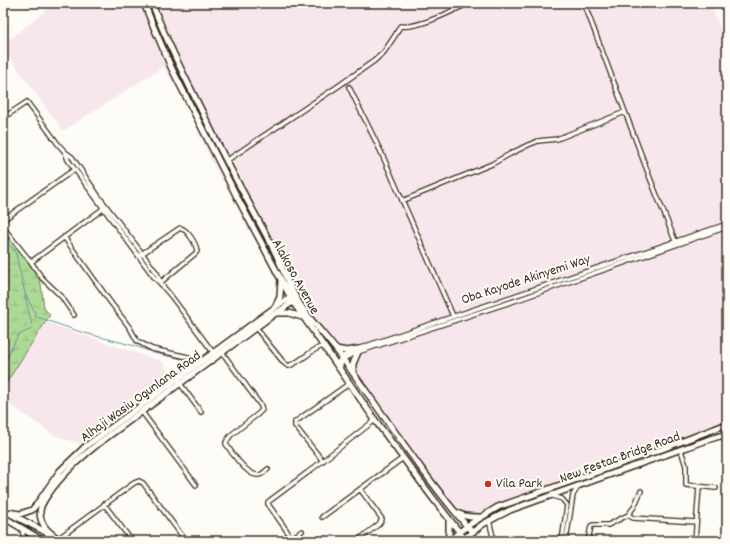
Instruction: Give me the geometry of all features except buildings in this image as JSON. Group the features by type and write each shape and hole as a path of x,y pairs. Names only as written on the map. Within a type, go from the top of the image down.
{"street":[{"name":"Alakoso Avenue","path":"144,3 174,73 281,279 293,297 342,358 454,510 472,532"},
{"name":"Alakoso Avenue","path":"152,3 172,53 226,161 272,246 303,318 375,420 449,518 462,539"},
{"path":"226,161 374,61 384,52 400,26 412,26 469,3"},
{"path":"584,3 676,243"},
{"path":"349,87 371,130 453,316"},
{"path":"3,118 27,102 65,152 66,157 157,273 160,282"},
{"path":"402,201 492,164 538,141 557,139 625,112"},
{"path":"3,220 76,168"},
{"path":"31,262 105,207"},
{"path":"105,207 138,256 154,277 160,282 215,355"},
{"name":"Oba Kayode Akinyemi Way","path":"358,350 517,300 727,224"},
{"name":"Oba Kayode Akinyemi Way","path":"342,358 358,350 453,316 727,227"},
{"path":"3,228 42,278 61,296 74,315"},
{"path":"138,256 180,228 183,229 195,244 197,251 160,282"},
{"path":"64,237 130,328 137,341 152,349 188,357 194,368"},
{"path":"281,279 280,297 272,312 286,312 303,318"},
{"name":"Alhaji Wasiu Ogunlana Road","path":"59,539 44,527 40,513 42,504 66,471 80,457 142,412 194,368 222,352 255,327 285,300 293,297"},
{"name":"Alhaji Wasiu Ogunlana Road","path":"5,511 24,513 32,510 56,475 73,458 96,439 178,382 272,312"},
{"path":"255,327 288,366 316,348 324,346"},
{"path":"327,340 337,350 358,350 353,364 353,374"},
{"path":"222,352 261,406 262,410 231,435 226,444 242,465 256,476 261,475 268,469"},
{"path":"338,367 342,358"},
{"path":"178,382 200,412"},
{"path":"323,461 295,426 295,422 350,383"},
{"path":"142,412 196,485"},
{"path":"289,541 290,538 287,531 268,502 375,420"},
{"path":"448,541 480,517 511,502 651,453 726,430"},
{"path":"652,460 657,456 726,430"},
{"name":"New Festac Bridge Road","path":"462,539 489,520 510,510 720,436 726,430"},
{"path":"681,450 686,466 686,485 716,488"},
{"path":"322,517 404,458"},
{"path":"5,511 59,539 134,483 141,482 186,541"},
{"path":"566,541 573,495 578,487"},
{"path":"695,541 699,487"},
{"path":"357,541 379,524 382,519 360,489"},
{"path":"588,541 591,526 608,525 628,515 634,507 641,491"},
{"path":"552,495 562,499 567,505 562,541"},
{"path":"104,504 132,541"},
{"path":"454,510 462,516 470,518 480,517"},
{"path":"628,515 632,518 696,522"},
{"path":"3,517 43,541"},
{"path":"448,541 449,518"},
{"path":"489,520 494,541"},
{"path":"22,529 24,541"},
{"path":"289,541 302,531"},
{"path":"31,541 37,538"}],"shaded area":[{"path":"47,3 710,3 727,43 727,426 534,492 474,519 457,515 314,315 271,235 255,236 247,228 200,137 191,112 163,67 63,131 7,54 4,44 50,7"},
{"path":"45,322 163,362 170,377 168,398 96,450 54,435 3,400 3,324 26,327"}],"green space":[{"path":"3,232 34,262 41,284 44,308 50,315 3,388"}],"waterway":[{"path":"3,240 15,250 25,293"},
{"path":"25,293 37,317 81,332 135,346 154,353 182,359"},
{"path":"25,296 32,325"},
{"path":"3,365 18,335 32,329"}],"place":[{"name":"Vila Park","path":"488,484"}]}
